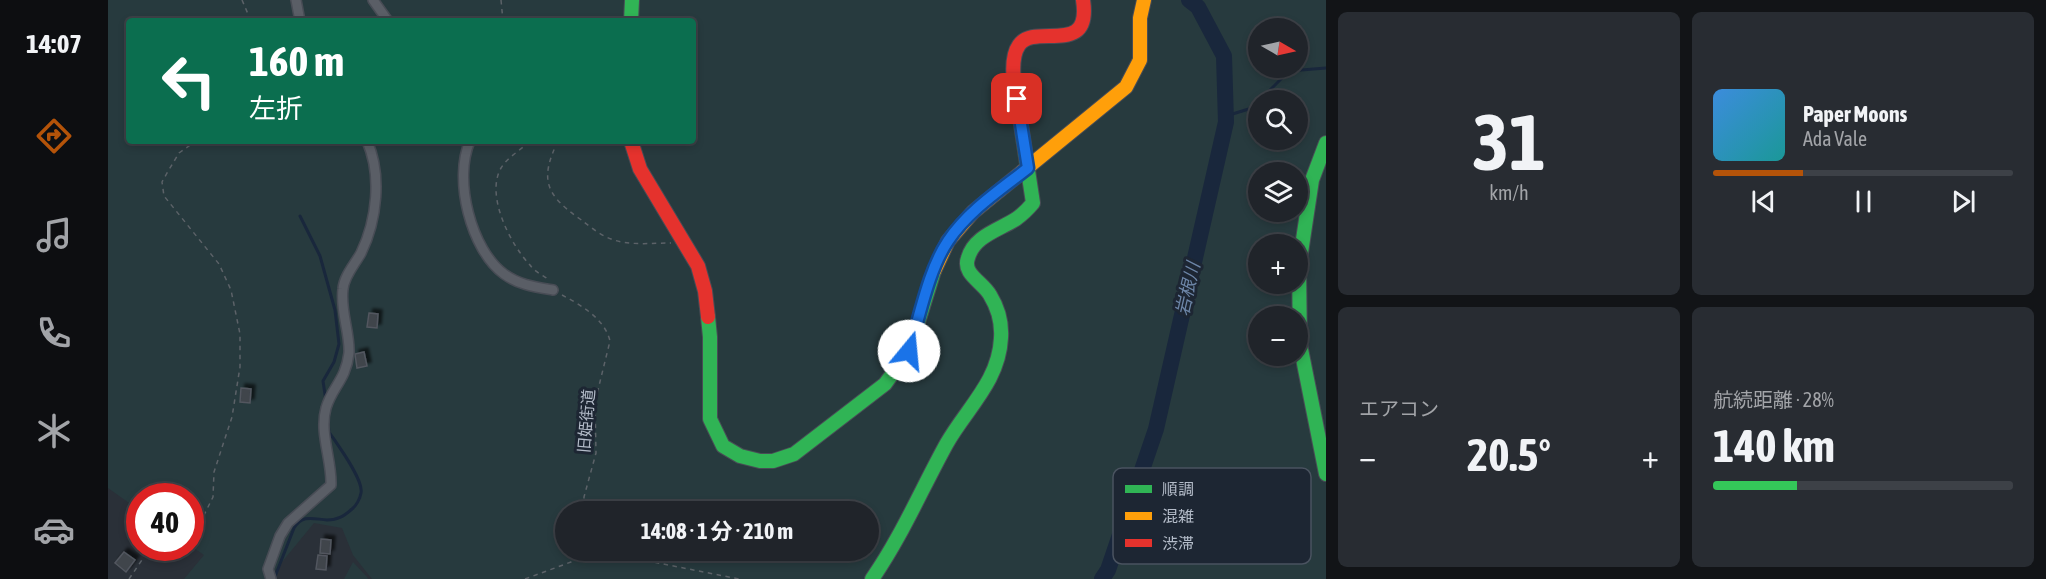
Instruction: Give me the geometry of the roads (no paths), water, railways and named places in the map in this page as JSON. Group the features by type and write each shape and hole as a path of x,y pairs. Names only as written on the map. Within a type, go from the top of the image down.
{"street":[{"path":"296,0 299,18"},
{"path":"373,0 386,18"},
{"path":"631,18 632,0"},
{"path":"872,579 902,530 949,440 989,381 998,355 1002,330 996,308 984,286 970,274 966,265 973,246 982,237 1017,220 1033,203 1014,76 1015,57 1020,44 1028,37 1065,36 1075,32 1083,21 1085,7 1083,0"},
{"path":"632,144 640,169 698,266 705,291 710,336 710,420 723,446 740,456 760,462 773,461 794,454 885,384 909,351 934,272 948,241 973,212 1126,87 1140,60 1140,18 1144,0"},
{"path":"1326,143 1312,180 1299,266 1300,344 1326,474"},
{"path":"271,579 268,569 280,536 288,522 331,485 324,425 330,398 346,371 349,351 342,290 362,250 371,225 375,194 375,168 368,144"},
{"path":"468,144 463,170 464,187 471,223 485,252 506,276 527,286 553,290"}],"waterway":[{"name":"岩根川","path":"1143,468 1156,429 1226,122 1224,56 1198,7 1189,0"},
{"path":"1270,90 1289,71 1326,68"},
{"path":"1226,116 1248,109"},
{"path":"300,216 320,256 335,310 339,344 334,362 323,381 326,401"},
{"path":"274,579 297,524 309,518 327,520 341,517 353,508 360,498 361,487 349,462 329,432 328,423"},
{"name":"岩根川","path":"1102,579 1113,555"}]}
